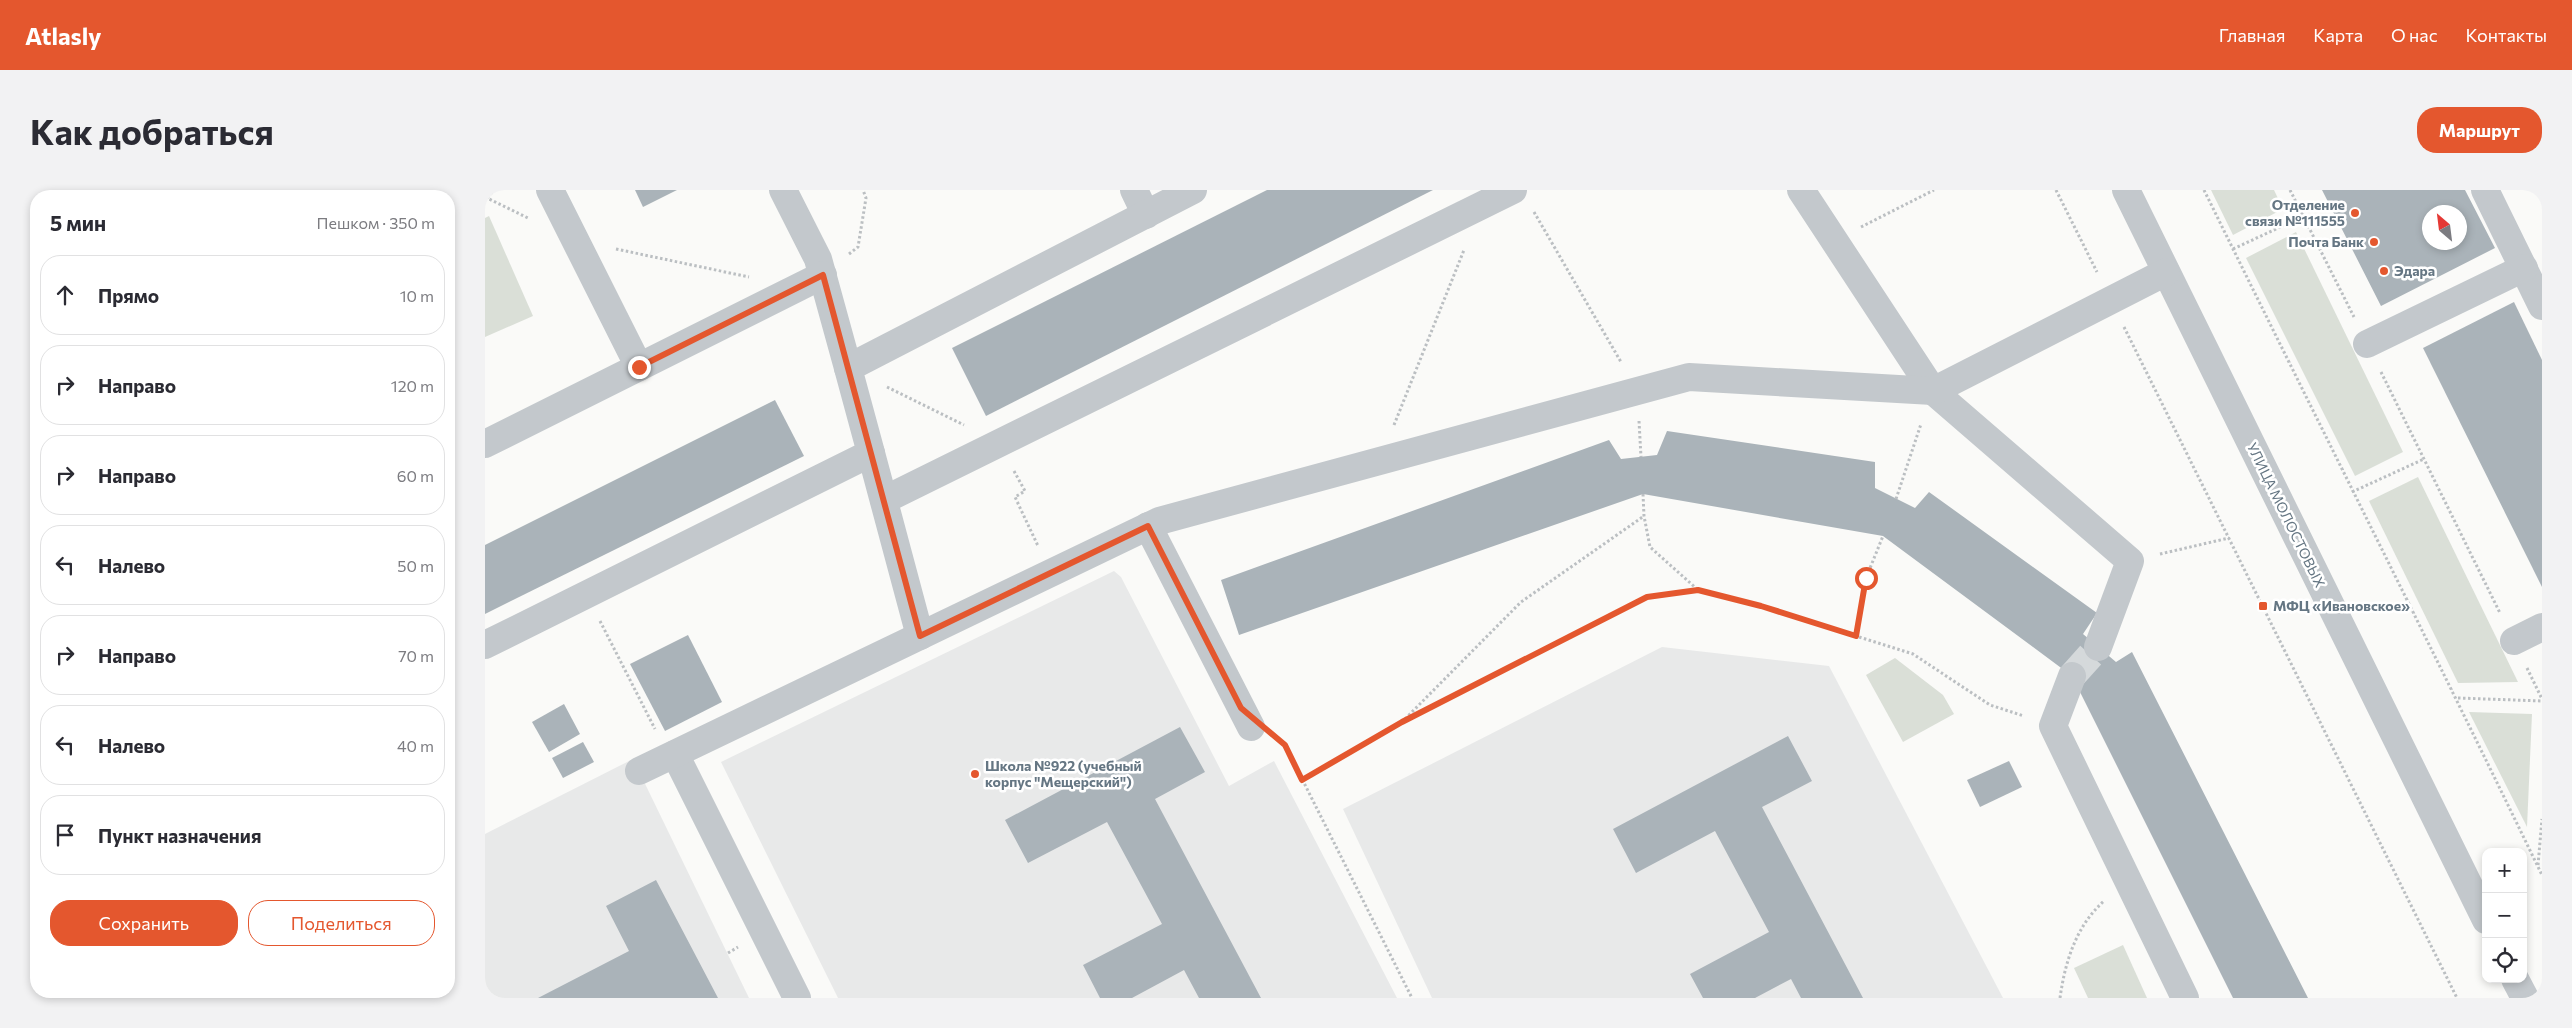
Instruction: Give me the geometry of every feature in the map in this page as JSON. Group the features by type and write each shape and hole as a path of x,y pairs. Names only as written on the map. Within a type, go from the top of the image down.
{"street":[{"path":"550,190 639,367"},
{"path":"783,190 818,258 920,636"},
{"path":"1134,190 1147,215"},
{"path":"848,368 1193,190"},
{"path":"1801,190 1933,391 2130,561 2098,647"},
{"name":"УЛИЦА МОЛОСТОВЫХ","path":"2126,190 2482,912"},
{"path":"2485,190 2542,306"},
{"path":"884,500 1482,205 1522,198"},
{"path":"2367,344 2524,268"},
{"path":"639,771 1159,521 1689,377 1933,391 2166,272"},
{"path":"485,444 823,275"},
{"path":"485,646 871,453"},
{"path":"1148,526 1251,727"},
{"path":"2514,641 2542,627"},
{"path":"2072,676 2053,726 2185,998"},
{"path":"672,755 797,998"},
{"path":"2517,983 2525,998"}],"path":[{"path":"487,198 494,190"},
{"path":"823,275 858,247 866,198 863,190"},
{"path":"1834,240 1934,190"},
{"path":"2056,190 2457,998"},
{"path":"2204,190 2352,492 2457,698 2542,875"},
{"path":"2290,190 2305,216 2542,700 2457,698"},
{"path":"1522,198 1638,390"},
{"path":"1379,461 1482,205"},
{"path":"2233,249 2305,216"},
{"path":"575,241 750,277"},
{"path":"1896,499 1933,391"},
{"path":"2352,492 2424,458"},
{"path":"1643,494 1644,516 1650,547 1698,590"},
{"path":"1402,722 1521,602 1644,516"},
{"path":"1856,636 1866,578 1883,536"},
{"path":"2130,561 2229,538"},
{"path":"1302,780 1402,722 1647,597 1698,590 1761,606 1913,654 1990,705 2053,726"},
{"path":"587,595 672,755"},
{"path":"1277,739 1285,745 1412,998"},
{"path":"2538,867 2542,819"},
{"path":"2059,998 2064,966 2089,915 2128,880"}],"shaded area":[{"path":"2211,190 2274,190 2283,209 2233,235"},
{"path":"489,216 533,316 485,337 485,218"},
{"path":"2296,232 2403,452 2355,476 2246,258"},
{"path":"2418,477 2518,682 2458,683 2369,501"},
{"name":"Школа №922 (учебный корпус \"Мещерский\")","path":"1114,571 1121,577 1229,786 1274,761 1397,998 838,998 721,762"},
{"path":"1662,647 1829,666 2003,998 1432,998 1343,809"},
{"path":"1895,658 1943,695 1954,714 1903,742 1866,675"},
{"path":"2469,712 2532,714 2527,827"},
{"path":"633,759 749,998 485,998 485,834"},
{"path":"2123,945 2147,998 2088,998 2074,968"}],"building":[{"path":"635,190 677,190 643,207"},
{"path":"1267,190 1433,190 986,416 952,348"},
{"path":"2322,190 2465,190 2495,248 2381,306"},
{"path":"2514,302 2542,360 2542,587 2423,348"},
{"path":"775,400 804,456 485,614 485,545"},
{"path":"1667,431 1875,462 1875,488 1915,508 1929,492 2097,613 2083,634 2116,662 2132,652 2308,998 2233,998 2072,676 1883,536 1643,494 1239,635 1221,580 1609,440 1621,459 1657,455"},
{"path":"688,635 722,702 665,731 630,664"},
{"path":"564,704 580,734 549,752 532,722"},
{"path":"1180,727 1205,772 1155,799 1261,998 1199,998 1184,970 1132,998 1100,998 1083,965 1162,924 1107,822 1028,863 1005,820"},
{"path":"1788,736 1812,781 1762,807 1863,998 1801,998 1791,979 1755,998 1703,998 1690,974 1769,932 1715,831 1636,873 1613,829"},
{"path":"583,742 594,762 563,778 552,758"},
{"path":"2009,761 2022,787 1980,807 1967,780"},
{"path":"656,880 718,998 538,998 629,951 606,906"}],"tunnel":[{"path":"2072,676 2098,647"}],"place":[{"name":"Отделение связи №111555","path":"2355,213"},
{"name":"Почта Банк","path":"2374,242"},
{"name":"Эдара","path":"2384,271"},
{"name":"МФЦ «Ивановское»","path":"2263,606"},
{"name":"Школа №922 (учебный корпус \"Мещерский\")","path":"975,774"}],"route":[{"path":"639,367 823,275 920,636 1148,526 1241,708 1285,745 1302,780 1402,722 1647,597 1698,590 1761,606 1856,636 1866,578"}]}
